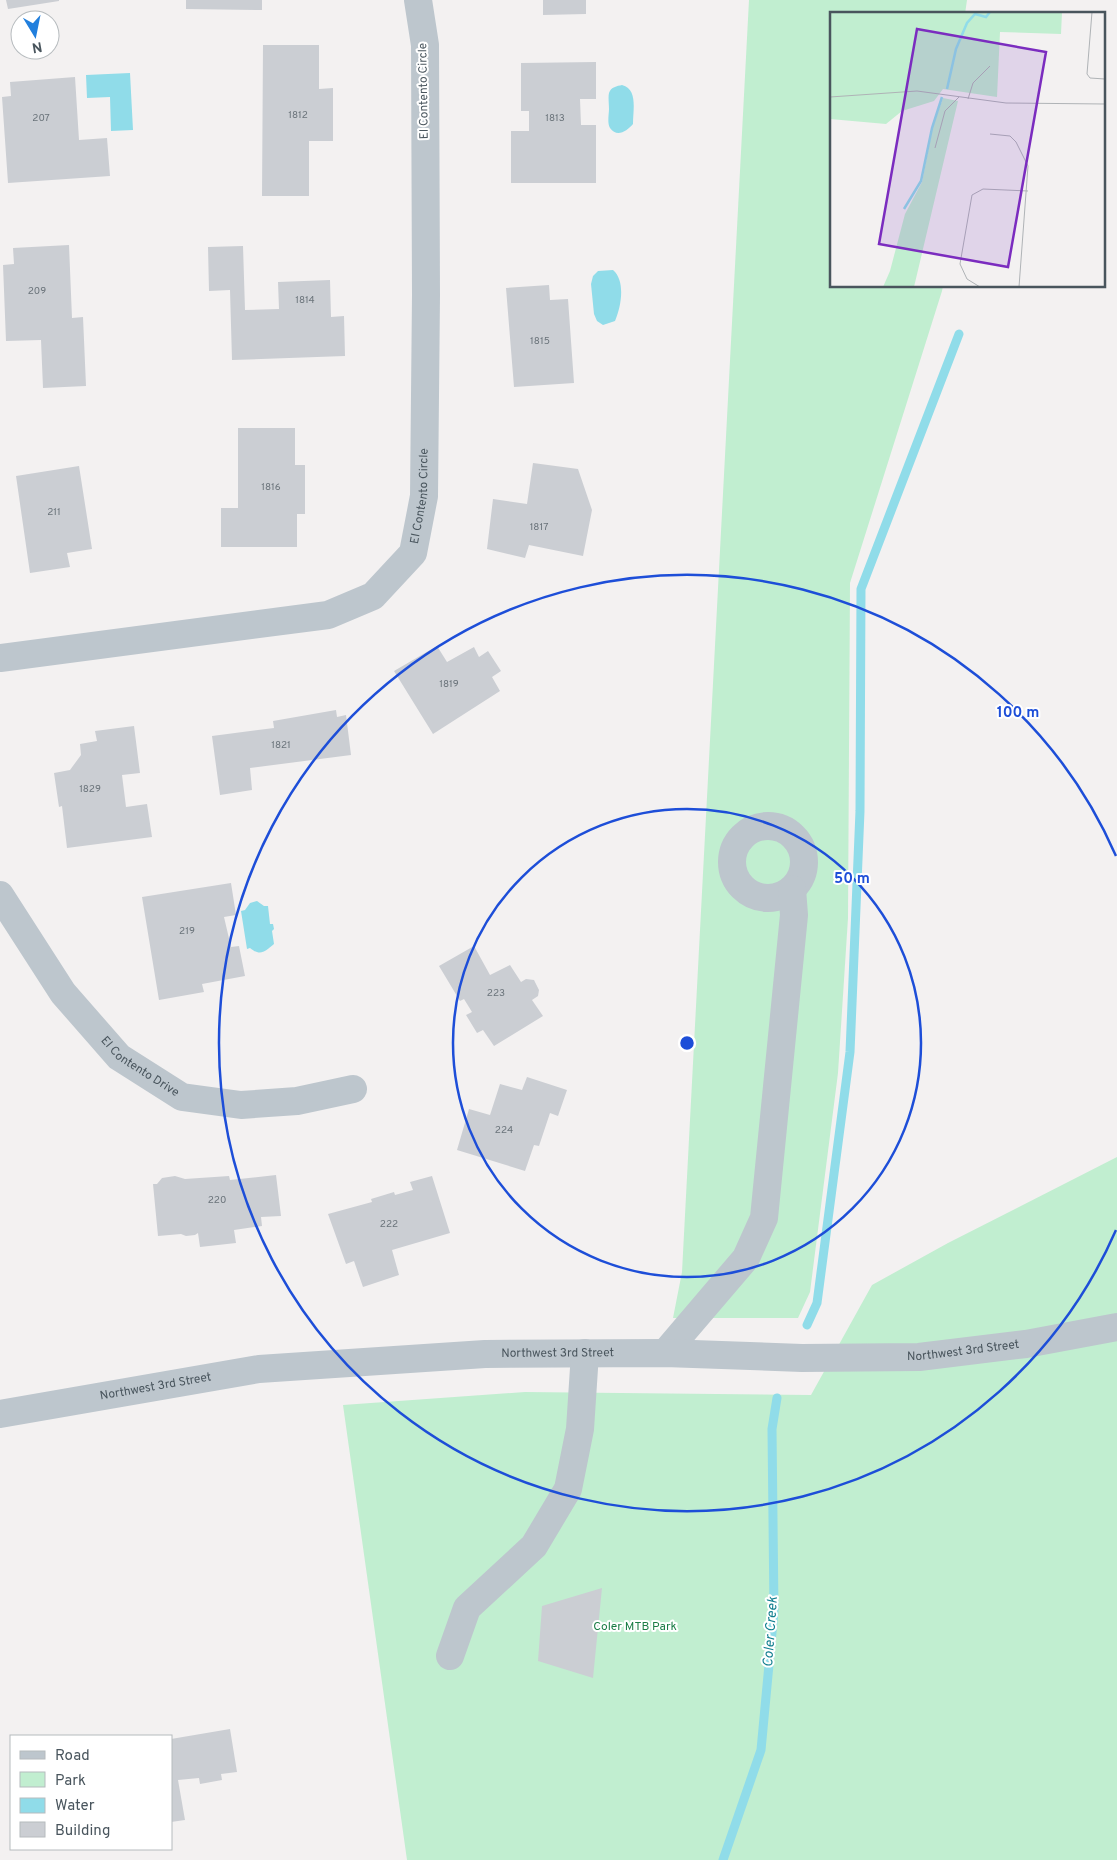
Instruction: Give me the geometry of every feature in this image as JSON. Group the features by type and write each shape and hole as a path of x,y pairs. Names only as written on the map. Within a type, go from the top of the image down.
{"street":[{"name":"El Contento Circle","path":"0,658 328,615 373,596 413,553 424,496 426,295 425,45 418,0"},
{"path":"665,1353 746,1258 764,1218 794,915 792,889"},
{"name":"El Contento Drive","path":"0,895 63,993 119,1058 182,1097 241,1105 297,1101 353,1090"},
{"name":"Northwest 3rd Street","path":"0,1414 260,1369 485,1354 665,1353 792,1358 919,1357 1026,1344 1117,1327"},
{"path":"450,1656 467,1608 534,1546 568,1489 580,1429 585,1353"}],"green space":[{"path":"749,0 967,0 965,12 830,12 830,288 943,288 850,583 848,918 838,1073 810,1292 798,1318 673,1318 682,1272"},
{"name":"Coler MTB Park","path":"1117,1157 1117,1860 407,1860 343,1405 525,1392 811,1395 872,1285 948,1243"}],"water":[{"path":"130,73 133,130 111,131 110,97 87,98 86,75"},
{"path":"622,85 627,87 633,95 633,124 625,131 616,133 610,128 608,121 609,93 614,87"},
{"path":"613,270 620,281 621,287 619,309 615,321 603,325 597,321 594,314 591,284 593,276 598,271"},
{"path":"257,901 264,906 268,906 270,924 273,924 274,929 272,931 274,944 260,953 250,948 247,949 241,911 245,910 250,903"}],"building":[{"path":"6,0 59,0 59,1 8,9"},
{"path":"186,0 262,0 262,10 186,9"},
{"path":"543,0 586,0 586,14 543,15"},
{"path":"263,45 319,45 319,89 333,88 333,141 309,141 309,196 262,196"},
{"path":"596,62 596,99 580,99 581,125 596,125 596,183 511,183 511,131 529,131 529,111 521,111 521,63"},
{"path":"75,77 79,140 107,138 110,176 8,183 2,97 11,96 10,82"},
{"path":"69,245 72,318 83,317 86,386 43,388 41,340 6,341 3,265 14,264 13,248"},
{"path":"243,246 245,310 279,309 278,282 330,280 331,317 344,316 345,356 232,360 230,290 209,291 208,247"},
{"path":"549,285 550,300 568,299 574,383 514,387 506,288"},
{"path":"238,428 295,428 295,465 305,465 305,514 297,514 297,547 221,547 221,508 238,508"},
{"path":"533,463 578,469 592,510 583,556 529,545 525,558 487,549 493,499 527,504"},
{"path":"79,466 92,549 67,553 70,567 30,573 16,476"},
{"path":"437,646 447,662 474,647 479,657 488,651 501,671 492,677 500,691 433,734 394,671"},
{"path":"336,710 337,717 346,715 351,755 250,768 252,790 220,795 212,736 274,728 273,721"},
{"path":"134,726 140,773 122,775 126,807 147,804 152,837 67,848 62,806 59,807 54,773 70,770 81,755 80,744 97,741 95,731"},
{"path":"231,883 236,915 224,917 231,947 239,946 245,976 202,984 204,992 159,1000 142,897"},
{"path":"474,946 490,975 510,965 521,982 526,979 534,980 539,990 538,996 532,1000 543,1016 494,1046 483,1030 477,1033 466,1015 472,1012 464,999 460,1001 439,966"},
{"path":"527,1077 567,1090 558,1116 550,1113 539,1146 534,1145 525,1171 457,1150 469,1109 490,1115 500,1084 522,1090"},
{"path":"276,1175 281,1216 261,1217 262,1226 234,1230 236,1243 200,1247 198,1233 186,1236 181,1234 158,1236 153,1184 157,1184 162,1178 175,1176 185,1179 229,1176 230,1180"},
{"path":"432,1176 450,1233 392,1250 399,1275 363,1287 354,1261 346,1264 328,1214 372,1202 371,1199 394,1192 395,1195 413,1190 410,1182"},
{"path":"602,1588 593,1678 538,1661 542,1606"},
{"path":"230,1729 237,1772 221,1774 222,1780 200,1784 199,1778 178,1780 185,1820 172,1822 172,1739"}],"waterway":[{"path":"807,1325 817,1303 850,1052 860,811 861,589 959,334"},
{"name":"Coler Creek","path":"723,1860 761,1750 774,1611 772,1429 777,1398"}]}
